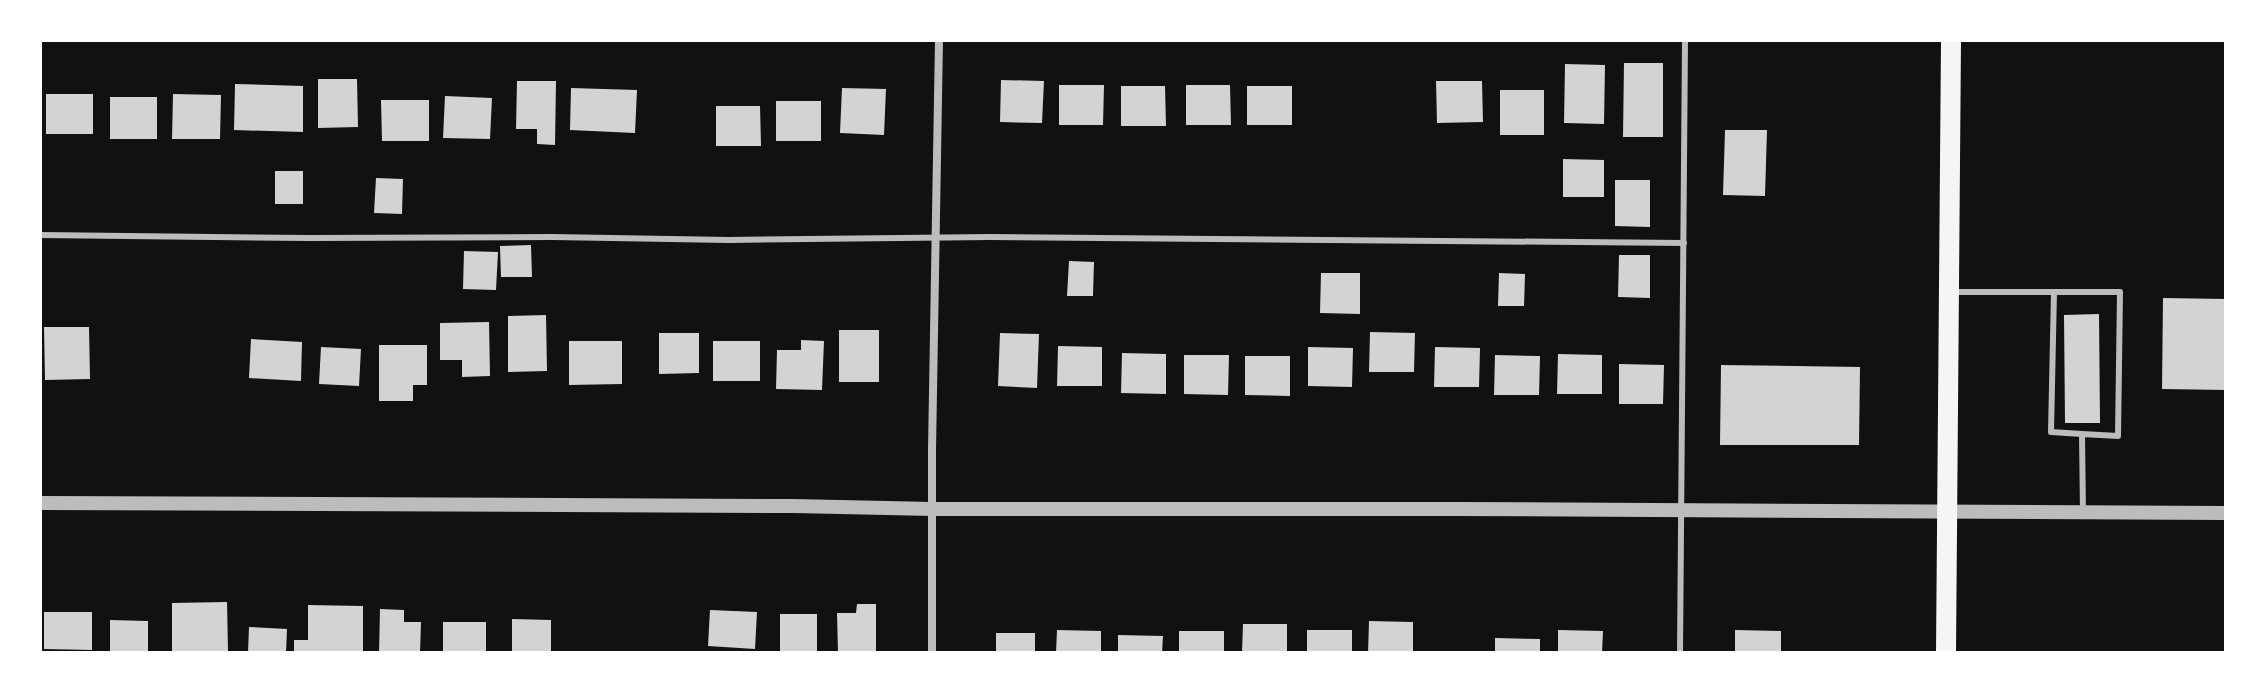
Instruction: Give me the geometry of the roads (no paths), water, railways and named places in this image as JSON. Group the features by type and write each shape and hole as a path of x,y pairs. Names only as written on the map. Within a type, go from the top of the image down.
{"main road":[{"path":"1946,653 1951,40"}],"street":[{"path":"932,653 939,40"},
{"path":"40,503 2226,513"}],"lane":[{"path":"1680,653 1685,40"},
{"path":"40,235 729,240 990,237 1684,243"},
{"path":"1948,292 2054,292 2120,292 2118,436 2051,432 2054,292"},
{"path":"2082,434 2083,513"}]}
